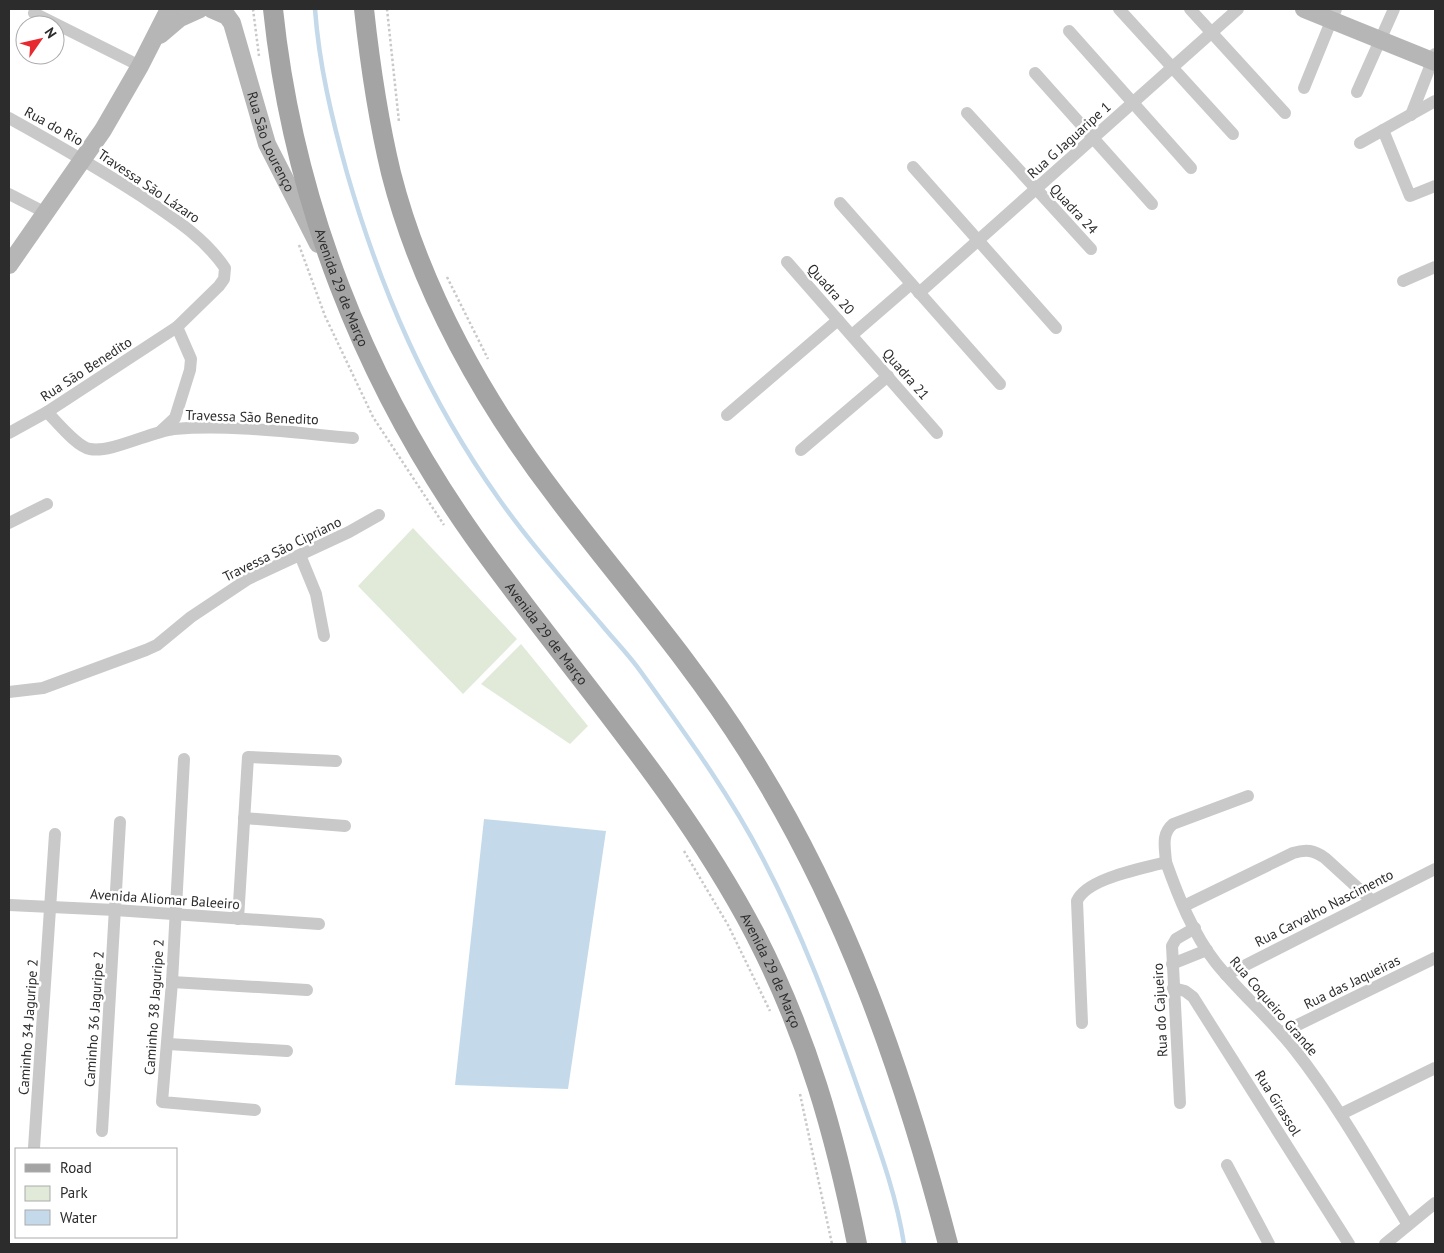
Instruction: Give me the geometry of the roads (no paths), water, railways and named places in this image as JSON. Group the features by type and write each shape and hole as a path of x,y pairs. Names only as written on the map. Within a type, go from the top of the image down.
{"main road":[{"path":"9,264 84,160 140,66 169,9"},
{"path":"150,44 180,18 200,9"},
{"name":"Avenida 29 de Março","path":"273,9 277,50 293,136 304,180 335,277 376,373 421,458 474,537 671,796 754,933 795,1020 815,1076 840,1165 857,1244"},
{"path":"366,9 366,29 374,89 392,177 416,247 443,312 479,380 526,455 557,498 711,696 747,750 807,853 852,948 878,1016 928,1168 948,1244"},
{"path":"1304,9 1334,14 1381,41 1434,59"},
{"name":"Rua São Lourenço","path":"219,11 237,34 256,111 273,159 335,277"}],"street":[{"path":"1119,9 1233,134"},
{"path":"1190,9 1285,113"},
{"name":"Rua G Jaguaripe 1","path":"852,335 979,241 1238,9"},
{"path":"1358,92 1394,9"},
{"path":"34,13 140,66"},
{"path":"1304,88 1334,14"},
{"path":"1069,31 1191,168"},
{"path":"1411,114 1434,59"},
{"path":"1034,73 1152,204"},
{"path":"1360,143 1435,101"},
{"name":"Quadra 24","path":"967,113 1090,249"},
{"name":"Rua do Rio","path":"9,118 84,160"},
{"path":"1383,130 1410,196 1435,186"},
{"name":"Travessa São Lázaro","path":"84,160 180,222 216,256 225,268 224,279 219,286 177,327"},
{"path":"913,167 1056,328"},
{"path":"9,194 46,213"},
{"path":"840,203 1000,384"},
{"name":"Quadra 20","path":"787,262 852,335"},
{"path":"1403,281 1435,267"},
{"path":"727,415 838,320"},
{"path":"161,431 175,418 190,370 191,359 177,327"},
{"name":"Rua São Benedito","path":"9,433 47,412 177,327"},
{"name":"Quadra 21","path":"852,335 937,433"},
{"path":"801,450 888,376"},
{"name":"Travessa São Benedito","path":"47,412 80,444 88,449 106,448 161,431 206,428 352,438"},
{"path":"9,523 47,504"},
{"name":"Travessa São Cipriano","path":"9,692 43,688 157,645 191,617 248,579 379,515"},
{"path":"300,555 316,594 324,636"},
{"path":"238,919 248,757 336,761"},
{"name":"Caminho 38 Jaguripe 2","path":"184,758 172,982 162,1102 255,1110"},
{"name":"Rua Coqueiro Grande","path":"1248,796 1173,824 1166,830 1164,836 1166,862 1184,906 1207,950 1226,975 1281,1033 1340,1114 1408,1225"},
{"path":"244,818 345,826"},
{"name":"Caminho 36 Jaguripe 2","path":"102,1131 120,822"},
{"name":"Caminho 34 Jaguripe 2","path":"34,1148 55,834"},
{"path":"1184,906 1293,853 1307,850 1316,852 1325,858 1371,900"},
{"path":"1082,1023 1077,901 1080,894 1097,882 1166,862"},
{"name":"Rua Carvalho Nascimento","path":"1226,975 1435,869"},
{"name":"Avenida Aliomar Baleeiro","path":"9,905 319,924"},
{"name":"Rua do Cajueiro","path":"1180,1103 1172,946 1176,939 1195,928"},
{"path":"1172,964 1207,950"},
{"name":"Rua das Jaqueiras","path":"1281,1033 1435,958"},
{"path":"172,982 306,990"},
{"name":"Rua Girassol","path":"1173,988 1185,991 1193,997 1349,1244"},
{"path":"168,1044 287,1051"},
{"path":"1340,1114 1435,1068"},
{"path":"1226,1165 1269,1244"},
{"path":"1385,1244 1435,1203"}],"water":[{"path":"484,819 606,831 568,1089 455,1085"}],"waterway":[{"path":"315,9 327,92 347,173 375,260 409,343 450,422 473,461 499,499 536,547 636,666 705,763 750,834 791,915 827,1002 885,1166 904,1244"}]}
